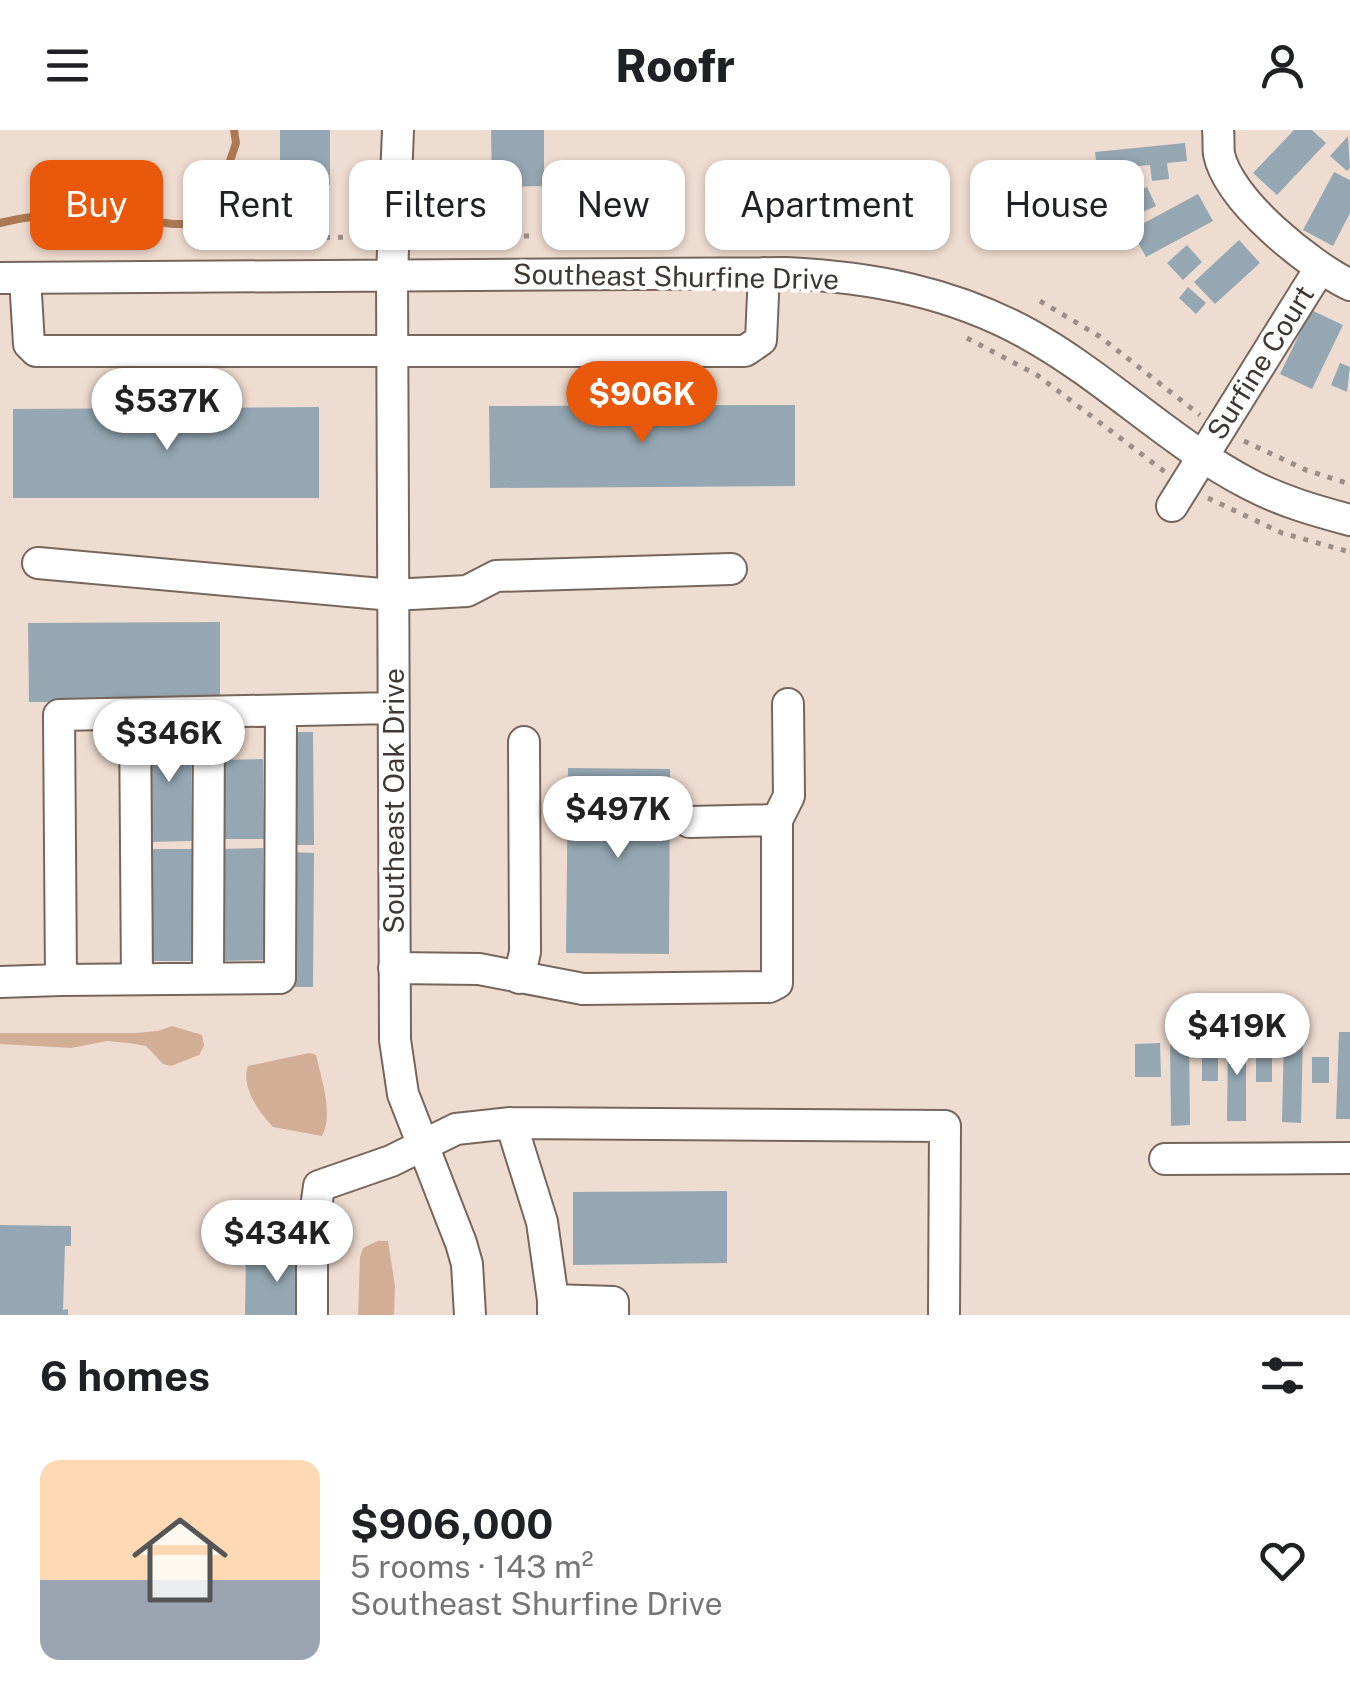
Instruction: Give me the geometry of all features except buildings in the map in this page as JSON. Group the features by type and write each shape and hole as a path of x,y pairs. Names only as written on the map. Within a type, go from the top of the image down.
{"street":[{"name":"Southeast Oak Drive","path":"398,130 392,274 392,708 398,1069 402,1094 448,1201 461,1243 470,1315"},
{"path":"1218,130 1220,157 1243,196 1273,230 1319,270 1350,284"},
{"name":"Surfine Court","path":"1178,495 1319,270"},
{"name":"Southeast Shurfine Drive","path":"13,278 764,273 837,275 887,282 985,313 1030,336 1202,455 1273,495 1350,520"},
{"path":"13,278 30,344 36,352 746,352 761,340 764,273"},
{"path":"38,563 392,595 467,591 496,576 731,569"},
{"path":"394,968 480,969 583,990 769,988 777,983 777,820 789,796 788,704"},
{"path":"62,980 59,715 392,708"},
{"path":"0,982 280,978 281,711"},
{"path":"208,978 209,712"},
{"path":"135,714 137,979"},
{"path":"519,978 526,952 524,742"},
{"path":"689,822 777,820"},
{"path":"512,1124 542,1222 553,1308 613,1302 613,1315"},
{"path":"312,1315 312,1237 319,1186 391,1161 456,1129 512,1124 945,1126 944,1315"},
{"path":"1165,1159 1350,1158"}],"path":[{"path":"1040,301 1099,336 1177,400 1219,428 1306,470 1350,484"},
{"path":"957,334 1036,375 1178,495 1228,510 1282,534 1350,552"}],"shaded area":[{"path":"172,1026 202,1035 204,1046 199,1055 171,1066 163,1064 146,1046 129,1043 107,1041 71,1048 0,1044 0,1033 135,1033"},
{"path":"309,1053 316,1055 325,1096 327,1117 322,1136 273,1127 257,1107 247,1082 248,1066"},
{"path":"388,1241 395,1286 394,1315 358,1315 360,1257 363,1248"}],"waterway":[{"path":"0,223 65,215 188,224 212,215 236,143 234,130"}]}
